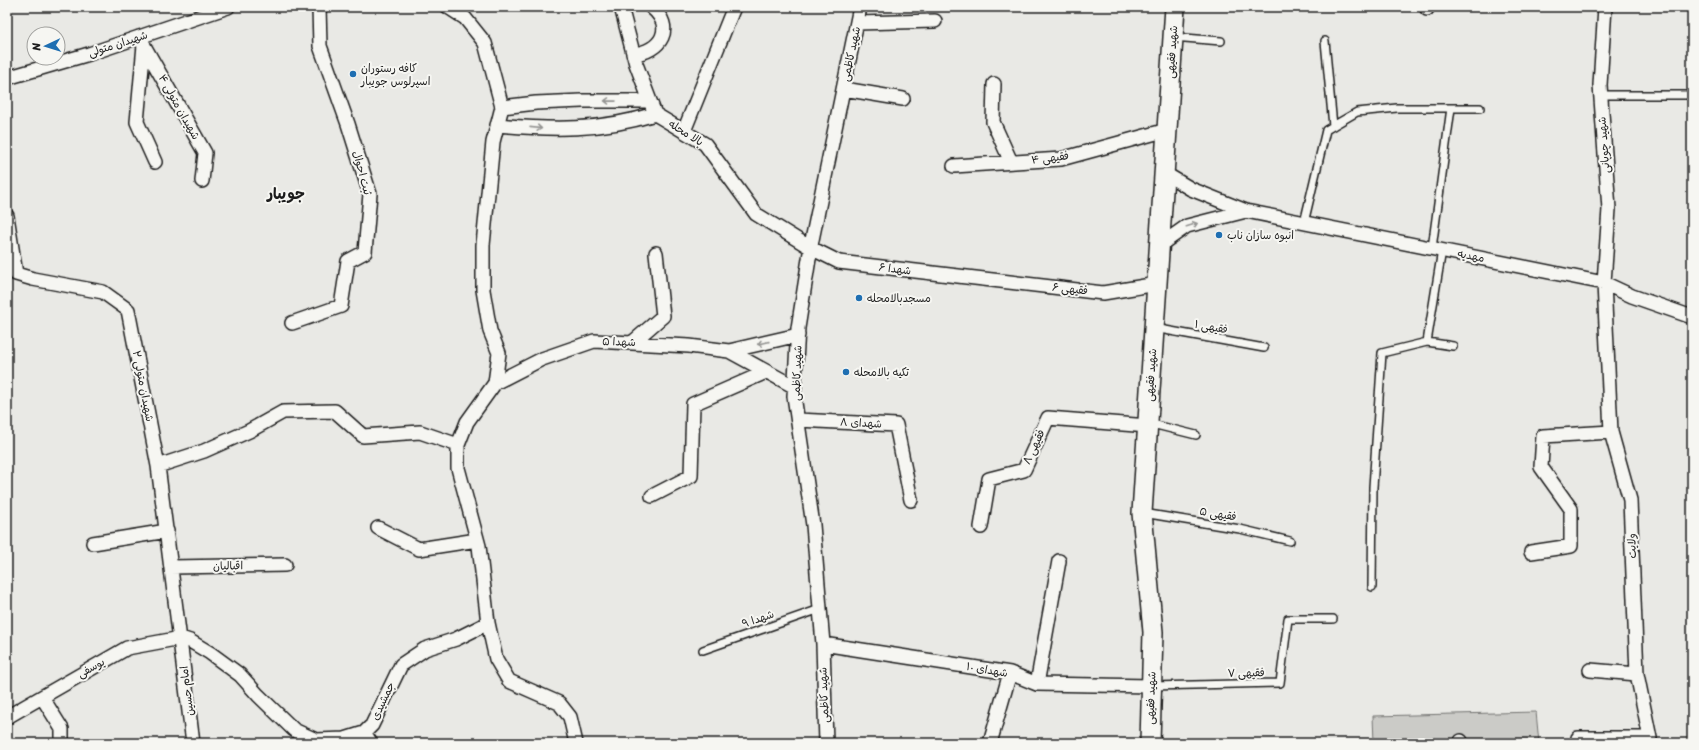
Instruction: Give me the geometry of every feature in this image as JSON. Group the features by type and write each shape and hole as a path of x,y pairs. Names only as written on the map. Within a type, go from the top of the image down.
{"main road":[{"name":"شهید فقیهی","path":"1150,743 1153,632 1142,513 1175,7"}],"street":[{"name":"شهیدان متولی","path":"7,78 142,41 228,7"},
{"name":"ثبت احوال","path":"292,323 341,306 348,261 365,252 370,194 348,124 320,46 319,7"},
{"path":"448,7 465,18 485,43 502,107 493,142 483,245 483,290 490,331 499,353 495,383 467,422 458,445 458,468 477,540 484,578 488,623 496,658 509,681 559,703 570,717 576,743"},
{"path":"633,54 647,51 658,44 662,38 664,32 662,22 651,7"},
{"path":"684,131 734,7"},
{"name":"شهید کاظمی","path":"826,743 823,644 813,525 794,387 798,335 811,248 860,7"},
{"name":"شهید چوپانی","path":"1604,283 1608,209 1601,95 1605,7"},
{"path":"497,125 545,129 602,127 655,114 633,54 624,8"},
{"path":"857,23 935,21"},
{"path":"142,41 137,122 155,162"},
{"name":"شهیدان متولی ۴","path":"142,41 205,153 202,181"},
{"path":"994,84 993,122 1011,162"},
{"path":"844,89 903,99"},
{"path":"502,107 536,103 582,101 649,101"},
{"name":"بالا محله","path":"655,114 705,144 756,214 811,248"},
{"name":"فقیهی ۴","path":"954,166 1061,159 1167,130"},
{"name":"مهدیه","path":"1164,173 1191,189 1246,211 1604,283 1632,296 1692,316"},
{"path":"1160,246 1187,226 1246,211"},
{"name":"شهیدان متولی ۲","path":"7,216 16,274 33,279 103,292 128,310 158,466 181,638"},
{"name":"شهدا ۶","path":"811,248 839,262 983,279"},
{"path":"633,342 663,316 656,253"},
{"name":"فقیهی ۶","path":"983,279 1103,293 1157,284"},
{"name":"ولایت","path":"1578,738 1650,738 1637,674 1630,500 1611,432 1604,283"},
{"name":"شهدا ۵","path":"495,383 542,359 594,341 689,346 728,351 798,335"},
{"name":"شهدا ۵","path":"728,351 794,387"},
{"path":"652,496 692,476 693,404 766,372"},
{"path":"158,466 204,451 249,431 282,412 335,411 363,436 420,432 458,445"},
{"name":"فقیهی ۸","path":"982,527 989,479 1024,470 1048,418 1148,425"},
{"name":"شهدای ۸","path":"798,420 896,425 911,500"},
{"path":"1531,552 1571,546 1571,509 1542,467 1543,436 1611,432"},
{"path":"378,528 419,549 477,540"},
{"path":"93,543 167,532"},
{"path":"1037,684 1059,560"},
{"name":"اقبالیان","path":"172,567 285,565"},
{"name":"جمشیدی","path":"181,638 190,641 210,652 240,675 294,730 316,740 367,738 401,665 425,648 456,639 488,623"},
{"name":"یوسفی","path":"7,717 127,648 181,638"},
{"name":"امام حسین","path":"181,638 193,743"},
{"name":"شهدای ۱۰","path":"823,644 1010,673 1037,684 1152,686"},
{"path":"1590,670 1637,674"},
{"path":"990,743 1010,673"},
{"path":"42,696 62,729 62,743"}],"lane":[{"path":"1173,37 1221,40"},
{"path":"1325,41 1333,126"},
{"path":"1601,95 1692,94"},
{"path":"1304,223 1326,130 1357,112 1397,108 1480,108"},
{"path":"1427,342 1451,108"},
{"name":"فقیهی ۱","path":"1154,328 1264,348"},
{"path":"1372,587 1372,486 1382,352 1427,342 1453,346"},
{"path":"1148,425 1196,435"},
{"name":"فقیهی ۵","path":"1142,513 1240,529 1290,541"},
{"name":"شهدا ۹","path":"703,650 820,609"},
{"name":"فقیهی ۷","path":"1152,686 1280,683 1288,619 1333,619"}],"shaded area":[{"path":"1536,712 1539,743 1374,743 1373,716"}],"place":[{"name":"کافه رستوران اسپرلوس جویبار","path":"353,74"},
{"name":"انبوه سازان ناب","path":"1219,235"},
{"name":"مسجدبالامحله","path":"859,298"},
{"name":"تکیه بالامحله","path":"846,372"}],"district":[{"name":"جویبار","path":"286,194"}]}
